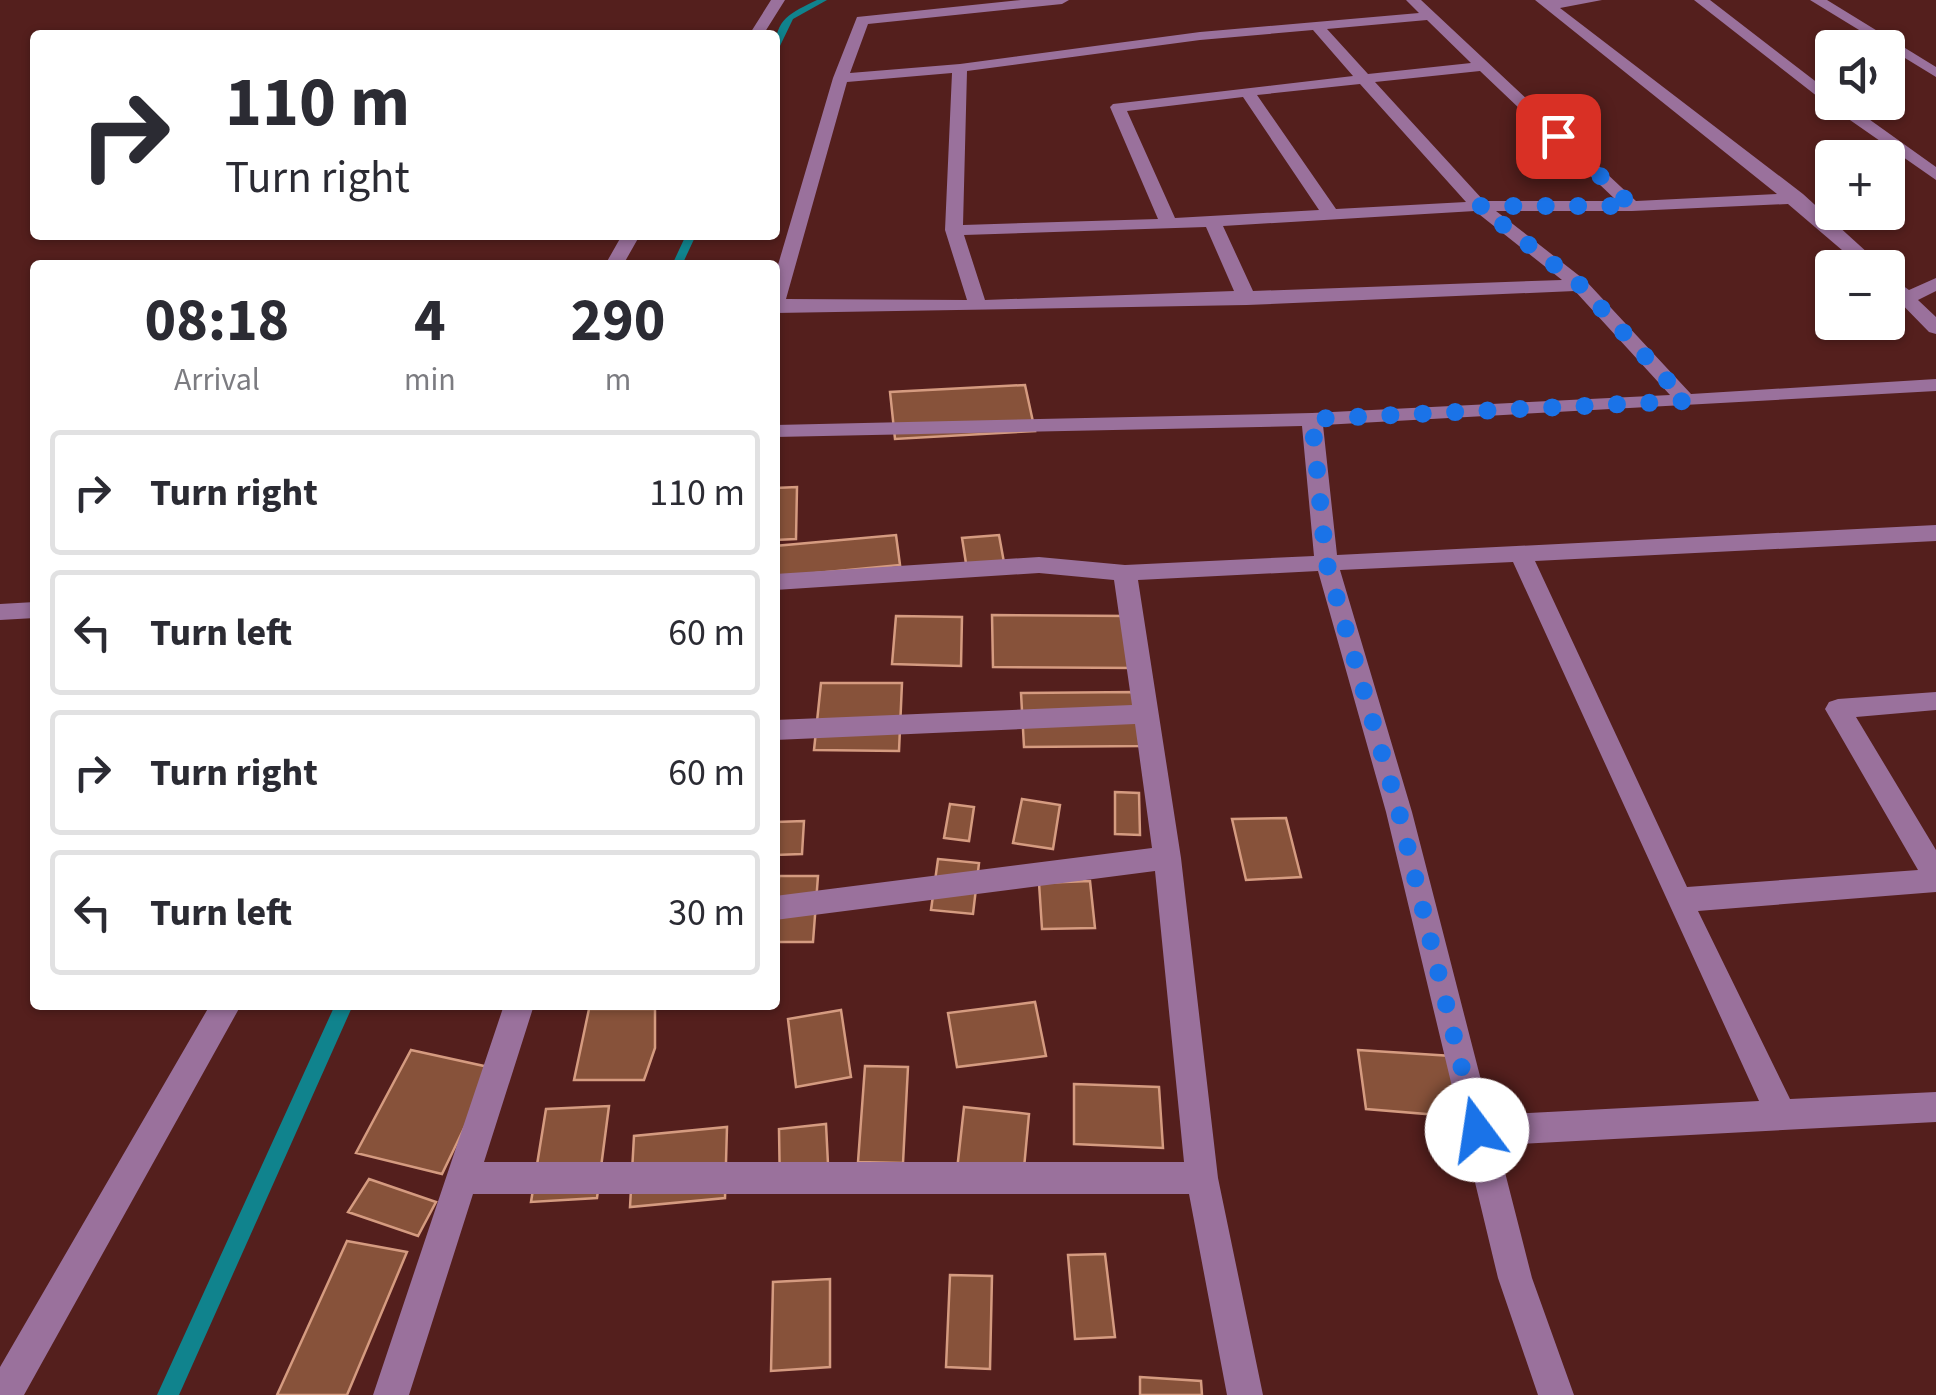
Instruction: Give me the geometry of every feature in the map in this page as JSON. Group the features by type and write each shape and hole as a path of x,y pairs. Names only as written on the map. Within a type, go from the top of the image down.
{"street":[{"path":"759,30 778,0"},
{"path":"780,292 859,15 1062,0"},
{"path":"1413,0 1632,206"},
{"path":"1545,2 1594,0"},
{"path":"1701,0 1815,88"},
{"path":"1816,0 1936,72"},
{"path":"1545,2 1719,142 1797,198 1854,250"},
{"path":"841,78 960,68 1200,36 1430,16"},
{"path":"1318,28 1479,206 1580,285 1686,401"},
{"path":"1169,224 1118,107 1484,66"},
{"path":"960,68 954,230 978,306"},
{"path":"1246,92 1332,214"},
{"path":"1858,120 1936,175"},
{"path":"954,230 1169,224 1479,206 1632,206 1797,198"},
{"path":"1212,221 1247,299"},
{"path":"1936,284 1907,298 1936,328"},
{"path":"780,306 1247,299 1580,285"},
{"path":"780,431 1312,419 1936,385"},
{"path":"1312,419 1326,561 1399,812 1514,1278 1556,1395"},
{"path":"780,582 1039,564 1125,573 1928,534 1936,558"},
{"path":"1522,554 1781,1114"},
{"path":"1125,573 1167,858 1202,1178 1245,1395"},
{"path":"0,612 30,610"},
{"path":"1679,900 1936,877 1838,709 1936,701"},
{"path":"780,730 1146,714"},
{"path":"780,907 1167,858"},
{"path":"4,1395 223,1010"},
{"path":"391,1395 517,1010"},
{"path":"1477,1130 1936,1107"},
{"path":"460,1178 1202,1178"}],"building":[{"path":"1025,385 1035,431 895,439 890,392"},
{"path":"797,487 796,539 780,540 780,488"},
{"path":"896,535 900,565 780,577 780,546"},
{"path":"999,535 1005,568 967,570 962,538"},
{"path":"992,615 1131,616 1136,668 993,667"},
{"path":"896,616 962,617 961,666 892,664"},
{"path":"821,683 902,683 899,751 814,750"},
{"path":"1136,692 1143,746 1024,747 1021,693"},
{"path":"1115,792 1139,793 1140,835 1115,834"},
{"path":"1022,799 1060,805 1053,849 1013,843"},
{"path":"950,804 974,807 969,841 944,838"},
{"path":"1286,818 1301,877 1246,880 1232,819"},
{"path":"804,821 802,854 780,855 780,822"},
{"path":"938,859 979,863 973,914 931,910"},
{"path":"780,876 818,876 813,942 780,942"},
{"path":"1090,881 1095,928 1042,929 1039,883"},
{"path":"1035,1002 1046,1056 957,1067 948,1013"},
{"path":"589,1010 655,1010 655,1048 644,1080 574,1080"},
{"path":"841,1010 851,1077 796,1087 788,1019"},
{"path":"411,1050 493,1068 442,1174 356,1153"},
{"path":"1358,1050 1452,1056 1463,1117 1366,1109"},
{"path":"865,1066 908,1067 903,1163 858,1162"},
{"path":"1074,1084 1159,1087 1163,1148 1074,1144"},
{"path":"609,1106 597,1198 531,1202 546,1109"},
{"path":"964,1107 1029,1114 1023,1179 957,1170"},
{"path":"826,1124 829,1184 780,1190 779,1129"},
{"path":"727,1127 725,1198 630,1207 634,1136"},
{"path":"369,1179 436,1202 418,1236 348,1212"},
{"path":"347,1241 407,1252 347,1395 277,1395"},
{"path":"1105,1254 1115,1337 1075,1339 1068,1255"},
{"path":"950,1275 992,1276 990,1369 946,1367"},
{"path":"830,1279 830,1367 771,1371 773,1282"},
{"path":"1140,1377 1201,1381 1202,1395 1140,1395"}],"waterway":[{"path":"780,37 789,17 823,0"},
{"path":"679,260 689,240"},
{"path":"168,1395 342,1010"}],"route":[{"path":"1477,1130 1399,812 1326,561 1312,419 1686,401 1580,285 1479,206 1632,206 1558,136"}]}
